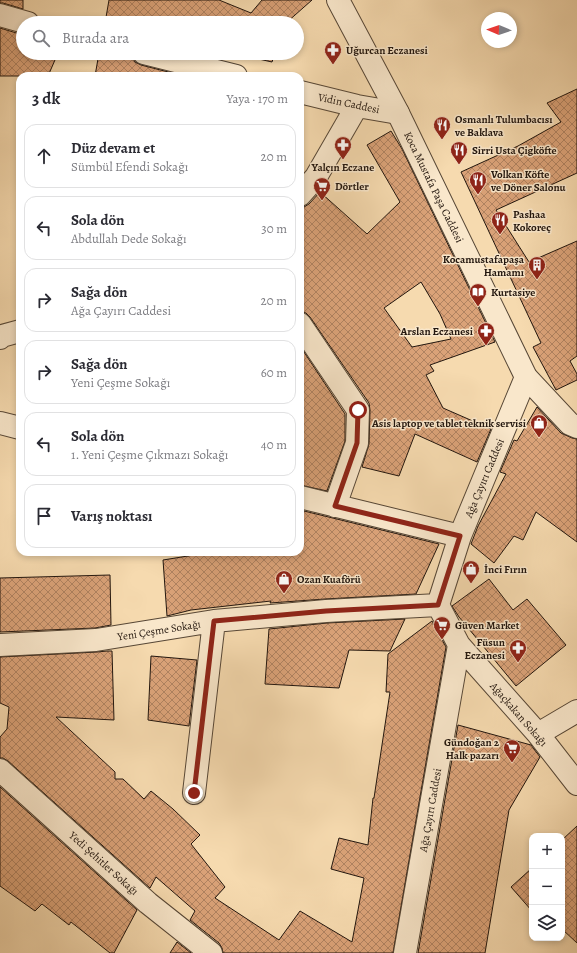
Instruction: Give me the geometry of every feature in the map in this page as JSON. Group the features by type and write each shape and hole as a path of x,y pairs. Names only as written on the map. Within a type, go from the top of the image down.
{"street":[{"name":"Koca Mustafa Paşa Caddesi","path":"338,0 398,113 526,377 570,424 577,427"},
{"path":"0,15 16,20"},
{"path":"172,60 220,72"},
{"name":"Vidin Caddesi","path":"304,93 357,106 398,113"},
{"path":"304,190 316,177 357,106"},
{"path":"304,330 358,410 357,443 335,506"},
{"path":"0,338 16,331"},
{"name":"Ağa Çayırı Caddesi","path":"438,605 460,536 526,377"},
{"path":"0,423 16,427"},
{"path":"304,498 460,536"},
{"path":"438,605 459,645"},
{"name":"Yeni Çeşme Sokağı","path":"0,645 96,640 214,621 326,611 438,605"},
{"path":"194,793 214,621"},
{"name":"Ağa Çayırı Caddesi","path":"405,953 459,645"},
{"name":"Ağaçkakan Sokağı","path":"459,645 538,734 577,784"},
{"path":"538,734 577,711"},
{"name":"Yedi Şehitler Sokağı","path":"0,770 148,903 211,953"}],"building":[{"path":"0,0 23,0 23,9 0,3"},
{"path":"109,0 219,0 251,13 262,0 312,0 294,16 106,16"},
{"path":"0,28 16,33 16,60 55,60 50,72 16,72 16,76 0,76"},
{"path":"98,60 134,60 141,65 168,72 96,72"},
{"path":"577,89 577,173 496,210 529,262 577,241 577,356 570,361 577,374 577,380 556,390 533,347 541,343 461,172 518,146 561,122 547,103"},
{"path":"391,131 402,149 495,342 430,365 434,371 426,375 443,408 491,429 477,462 415,434 399,476 362,467 369,444 369,403 310,317 304,313 304,207 309,204 320,192 367,234 400,202 367,145","holes":["421,282 440,314 451,339 412,347 384,308"]},
{"path":"304,352 345,414 345,441 327,491 304,486"},
{"path":"537,407 561,433 577,439 577,542 536,512 523,540 514,536 494,563 471,544 478,526 506,474 500,472 514,440 517,441"},
{"path":"304,511 439,544 416,594 270,603 271,601 191,610 167,616 163,560 188,556 304,556"},
{"path":"110,575 111,625 95,628 0,632 0,578"},
{"path":"489,579 513,610 527,599 566,645 516,686 459,617 452,606"},
{"path":"405,619 390,651 349,650 339,688 265,684 269,629 327,623"},
{"path":"432,621 446,647 393,953 223,953 219,943 190,920 195,911 156,877 150,888 8,761 0,758 0,737 7,729 9,707 0,703 0,657 112,651 114,720 56,717 115,772 115,779 123,779 144,799 151,791 173,809 200,835 191,844 225,887 215,898 279,940 300,911 352,942 364,878 331,869 339,838 368,845 373,798 390,692 386,692 388,654"},
{"path":"151,656 197,660 189,726 148,720"},
{"path":"458,725 531,745 540,757 509,810 485,953 418,953"},
{"path":"0,787 137,910 114,953 110,953 71,922 69,925 42,904 35,911 0,886"},
{"path":"577,826 577,943 565,932 565,837"},
{"path":"529,871 529,908 511,887"},
{"path":"177,942 191,953 170,953"}],"place":[{"name":"Uğurcan Eczanesi","path":"333,65"},
{"name":"Osmanlı Tulumbacısı ve Baklava","path":"442,140"},
{"name":"Yalçın Eczane","path":"343,160"},
{"name":"Sirri Usta Çigköfte","path":"459,165"},
{"name":"Volkan Köfte ve Döner Salonu","path":"478,195"},
{"name":"Dörtler","path":"322,201"},
{"name":"Pashaa Kokoreç","path":"500,235"},
{"name":"Kocamustafapaşa Hamamı","path":"537,280"},
{"name":"Kurtasiye","path":"478,307"},
{"name":"Arslan Eczanesi","path":"486,346"},
{"name":"Asis laptop ve tablet teknik servisi","path":"539,438"},
{"name":"İnci Fırın","path":"471,584"},
{"name":"Ozan Kuaförü","path":"284,594"},
{"name":"Güven Market","path":"442,640"},
{"name":"Füsun Eczanesi","path":"518,663"},
{"name":"Gündoğan 2 Halk pazarı","path":"512,763"}],"route":[{"path":"194,793 214,621 326,611 438,605 460,536 335,506 357,443 358,410"}]}
